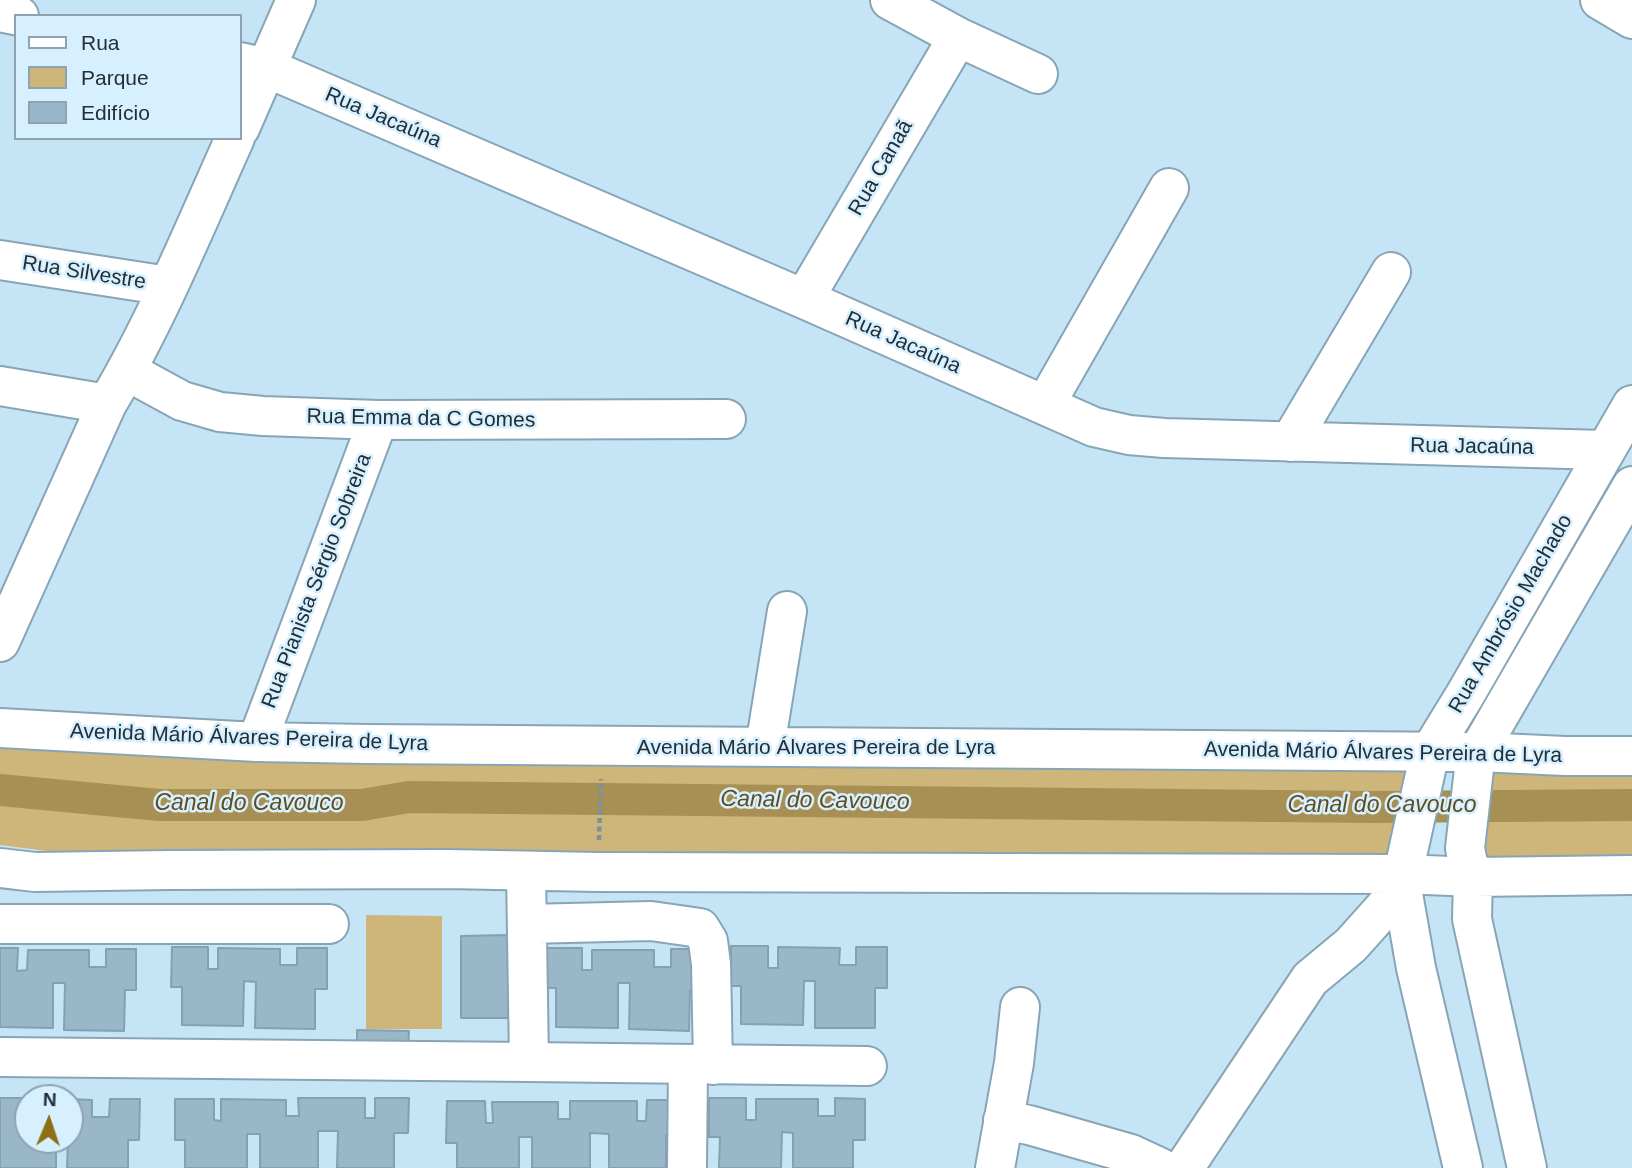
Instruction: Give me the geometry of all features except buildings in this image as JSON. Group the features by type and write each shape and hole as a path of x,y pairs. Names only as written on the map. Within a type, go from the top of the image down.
{"street":[{"path":"242,118 253,65 296,0"},
{"path":"890,0 958,37 1038,74"},
{"path":"1600,0 1632,19"},
{"name":"Rua Canaã","path":"804,299 958,37"},
{"name":"Rua Jacaúna","path":"253,65 804,299 1094,427 1129,435 1605,450"},
{"path":"0,642 107,404 127,371 168,286 234,140"},
{"path":"1045,405 1169,188"},
{"name":"Rua Silvestre","path":"0,260 168,286"},
{"path":"1290,442 1391,272"},
{"name":"Rua Emma da C Gomes","path":"127,371 182,401 220,412 264,416 378,421 726,419"},
{"path":"0,386 107,404"},
{"name":"Rua Ambrósio Machado","path":"1184,1168 1310,979 1351,945 1404,871 1430,755 1632,405"},
{"name":"Rua Pianista Sérgio Sobreira","path":"257,742 378,421"},
{"name":"Rua Ambrósio Machado","path":"1527,1168 1472,919 1469,862 1476,756 1632,486"},
{"path":"765,747 787,611"},
{"name":"Avenida Mário Álvares Pereira de Lyra","path":"0,728 257,742 382,745 1632,756"},
{"path":"0,868 35,872 419,869 526,872 1404,871 1469,862 1632,875"},
{"path":"1404,871 1416,968 1463,1168"},
{"path":"526,872 529,1062"},
{"path":"527,923 651,921 700,928 708,941 710,964 701,1064 687,1168"},
{"path":"0,924 329,924"},
{"path":"995,1168 1014,1063 1020,1007"},
{"path":"0,1058 867,1066"},
{"path":"1003,1120 1131,1154 1161,1168"}],"path":[{"path":"599,816 601,781"}],"green space":[{"path":"0,739 1399,762 1414,777 1388,857 71,854 0,845"},
{"path":"1632,762 1632,866 1490,860 1480,854 1485,771"},
{"path":"366,915 442,916 442,1029 366,1029"}],"waterway":[{"name":"Canal do Cavouco","path":"0,790 159,805 362,805 409,797 1373,807 1632,805"}]}
